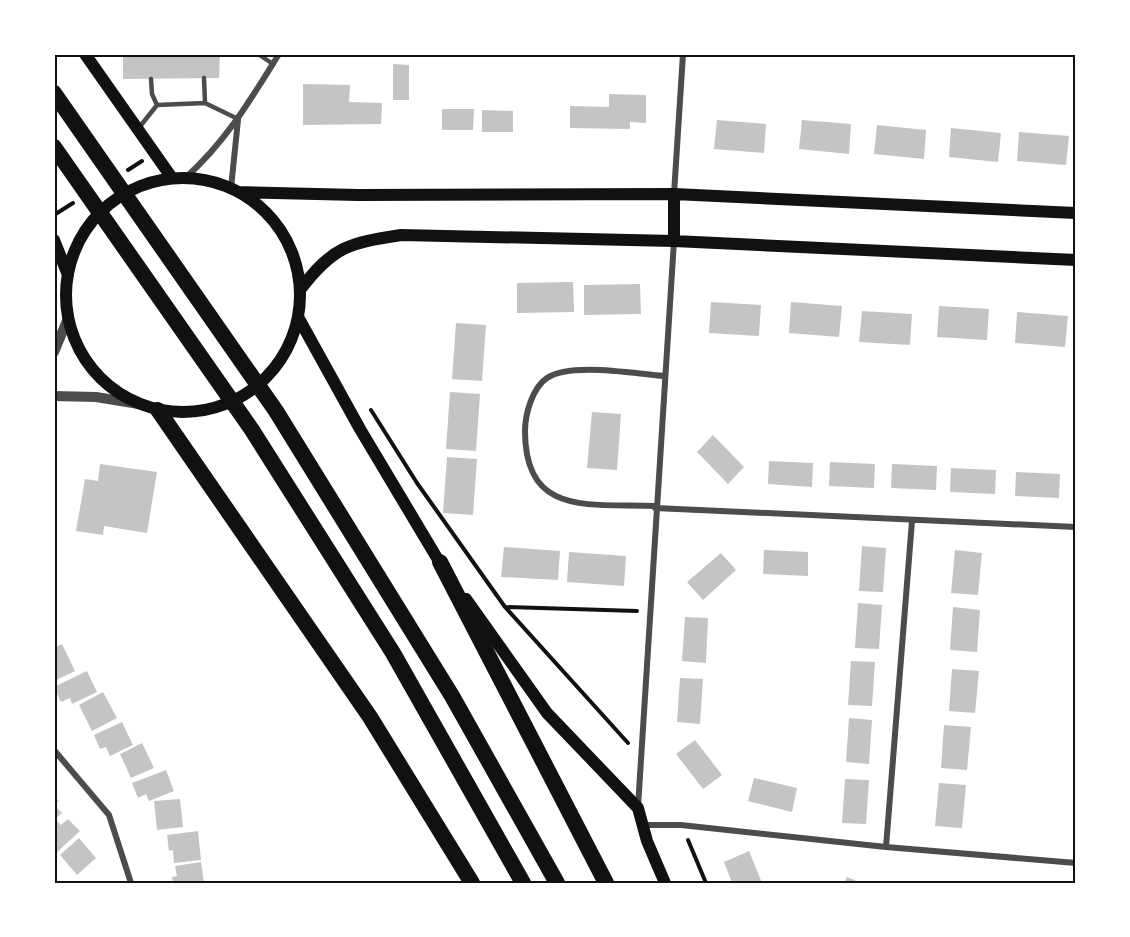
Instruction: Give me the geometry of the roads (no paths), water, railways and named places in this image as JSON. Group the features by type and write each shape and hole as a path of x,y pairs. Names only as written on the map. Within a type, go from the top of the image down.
{"highway":[{"path":"54,93 106,171 276,411 452,696 557,883"},
{"path":"54,147 252,430 393,653 523,883"},
{"path":"158,410 370,717 472,883"},
{"path":"440,562 606,883"}],"main road":[{"path":"85,54 172,178"},
{"path":"172,178 216,183 235,190 263,209 278,226 293,257 300,290 298,317 290,343 272,372 246,394 218,408 187,413 158,410 139,404 121,395 99,378 82,355 71,330 66,303 68,275 77,245 96,217 122,195 155,181 172,178"},
{"path":"235,190 674,194 1076,213"},
{"path":"674,194 674,241"},
{"path":"300,290 318,266 358,242 401,235 674,241 1076,260"},
{"path":"54,240 68,275"},
{"path":"298,317 360,429 440,562 547,712 638,808 665,883"}],"street":[{"path":"185,178 211,155 238,119 279,54"},
{"path":"674,194 683,54"},
{"path":"235,190 238,119"},
{"path":"638,808 674,241"},
{"path":"54,352 69,316"},
{"path":"664,376 570,370 546,378 532,397 525,423 525,456 534,480 549,493 566,501 912,521 1076,527"},
{"path":"54,396 96,397 139,404"},
{"path":"886,847 912,521"},
{"path":"54,750 109,815 131,883"},
{"path":"643,825 681,825 886,847 1076,863"}],"lane":[{"path":"258,54 273,64"},
{"path":"204,78 205,103"},
{"path":"151,79 152,94 157,105"},
{"path":"138,129 157,105 205,103 238,119"}]}
